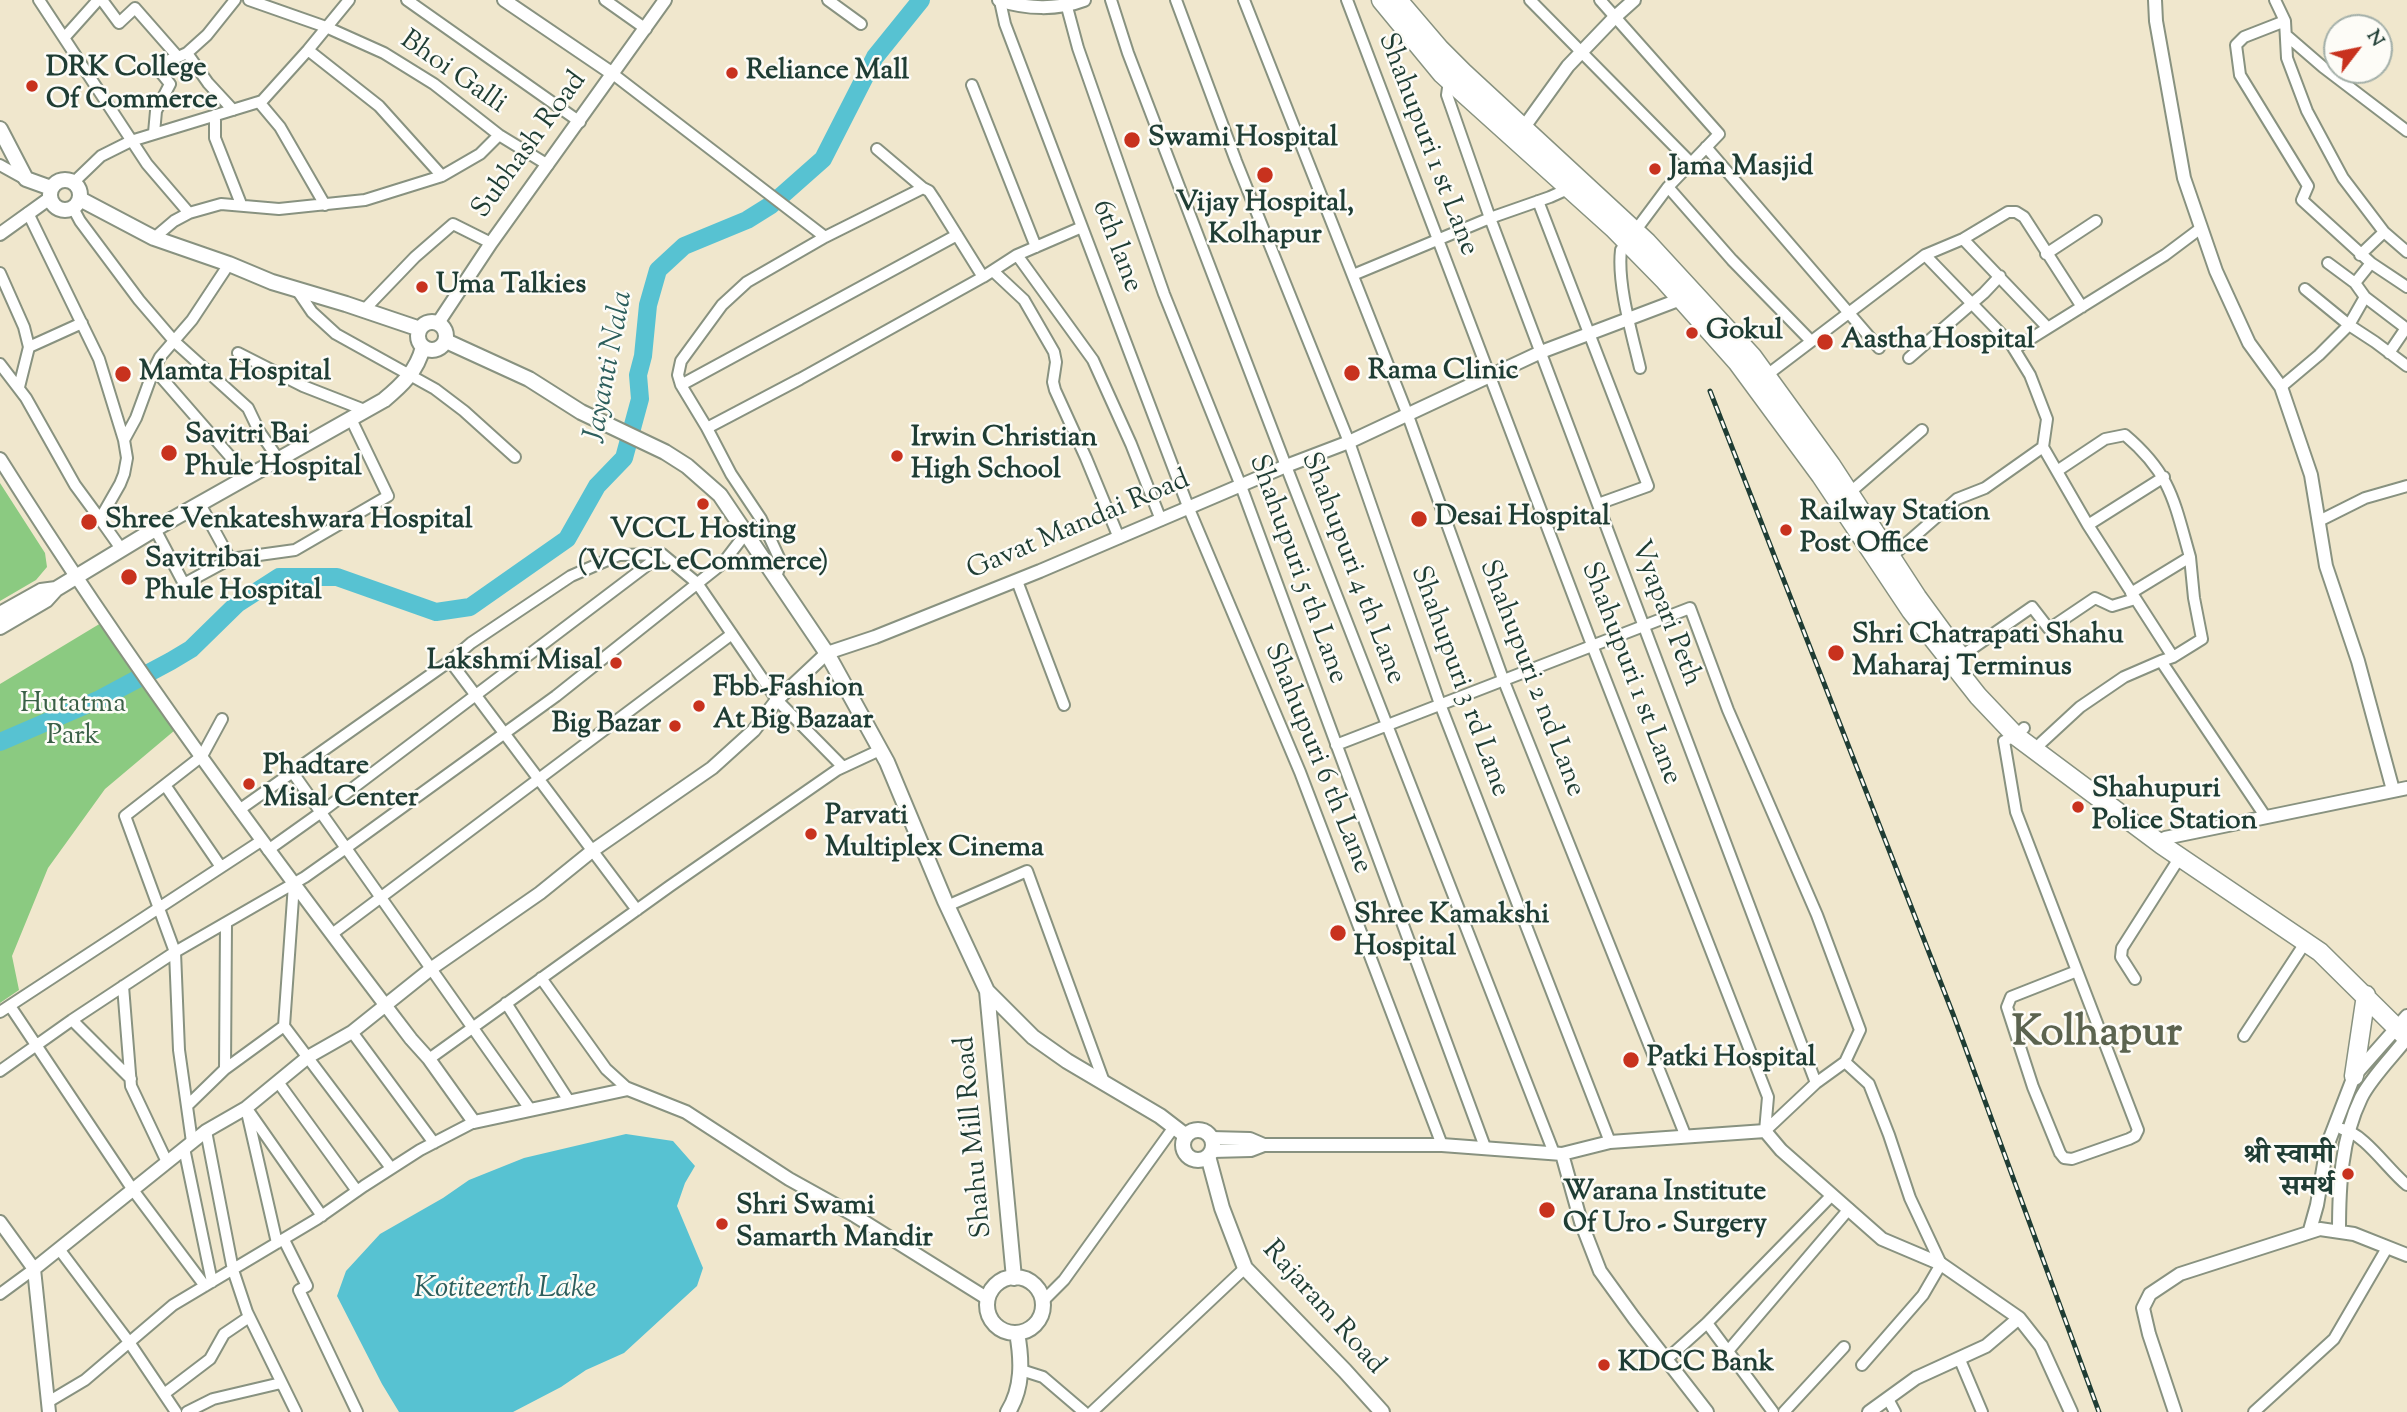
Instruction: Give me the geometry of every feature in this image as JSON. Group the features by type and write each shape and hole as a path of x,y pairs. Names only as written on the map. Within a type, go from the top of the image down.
{"highway":[{"path":"1381,0 1426,57 1449,81 1606,202 1681,299 1737,362 1892,556 1917,597 1960,657 2020,732 2041,743 2165,838 2324,944 2405,1026"},
{"path":"1398,0 1440,50 1570,188 1631,236 1724,325 1767,375 1844,497 1911,611 1978,696 2180,857 2320,952 2366,995 2405,1026"},
{"path":"2354,1076 2366,995"}],"main road":[{"path":"0,129 26,179 50,193 57,208 65,210 76,203 80,190 74,182 61,180 50,193"},
{"path":"76,203 154,238 272,282 419,329"},
{"path":"0,627 155,528 384,400 411,374 419,359 423,347 418,338 419,329 426,323 438,323 446,331 446,341 436,350 423,347"},
{"path":"446,341 529,379 568,405 665,452 687,466 720,495 827,653 880,750 987,991 1033,1037 1067,1061 1160,1116 1186,1136 1199,1130 1208,1151"},
{"path":"0,614 41,591 57,589"},
{"name":"Shahu Mill Road","path":"987,991 1014,1278"},
{"name":"Rajaram Road","path":"1186,1136 1183,1145 1186,1154 1208,1151 1222,1209 1242,1270 1345,1371 1382,1412"},
{"path":"1242,1270 1251,1289 1370,1412"},
{"path":"1014,1278 1032,1283 1043,1300 1040,1317 1028,1330 1017,1333 1002,1330 989,1317 988,1298 998,1284 1014,1278"},
{"path":"1008,1412 1016,1399 1021,1370 1017,1333"}],"street":[{"path":"39,0 147,164 189,213"},
{"path":"154,133 156,111 170,84 158,69 161,63 182,55 206,35 235,0"},
{"name":"Bhoi Galli","path":"249,0 326,27 384,52 434,84 499,135 548,165"},
{"path":"74,182 101,156 131,141 259,102 308,50 349,0"},
{"path":"407,0 580,122"},
{"path":"504,0 613,74 825,237"},
{"path":"605,0 646,29"},
{"name":"Subhash Road","path":"438,323 491,243 665,0"},
{"path":"828,0 861,24"},
{"path":"1000,1 1034,7 1067,7 1084,0"},
{"name":"Shahupuri 4 th Lane","path":"1111,0 1128,53 1286,466 1558,1153"},
{"name":"Shahupuri 3 rd Lane","path":"1177,0 1236,161 1349,442 1440,704 1609,1142"},
{"name":"Shahupuri 2 nd Lane","path":"1244,0 1407,413 1503,680 1686,1137"},
{"name":"Shahupuri 1 st Lane","path":"1347,0 1592,645 1768,1097 1765,1130"},
{"path":"1530,0 1691,163"},
{"path":"1600,0 1719,134 1668,187 1621,250 1619,262 1640,368"},
{"path":"1519,134 1568,66 1615,16 1634,0"},
{"path":"2155,0 2155,21 2184,178 2216,271 2249,343 2281,387 2311,475 2326,566 2358,662 2393,790"},
{"path":"2275,0 2285,21 2287,58 2307,111 2343,178 2384,232 2407,252"},
{"path":"64,38 97,1 119,23 135,8 233,110"},
{"name":"6th lane","path":"1000,1 1006,24 1189,509"},
{"name":"Shahupuri 5 th Lane","path":"1067,7 1078,48 1164,294 1241,486 1485,1147"},
{"path":"2285,21 2244,37 2236,45 2240,75 2308,186 2302,200 2360,255 2407,287"},
{"path":"2286,35 2407,131"},
{"path":"308,50 379,106 442,176"},
{"name":"Vyapari Peth","path":"1449,81 1447,95 1490,218 1816,1083"},
{"path":"972,85 1036,247"},
{"path":"259,102 280,127 325,205"},
{"path":"215,115 215,138 241,205"},
{"path":"154,238 174,221 189,213 221,204 279,209 365,200 442,176 481,154 499,135"},
{"path":"1706,148 1879,348"},
{"path":"877,149 929,191 957,235 1024,300 1054,352 1055,390 1119,538"},
{"path":"0,165 26,179"},
{"path":"1668,187 1732,260 1811,341"},
{"path":"776,577 781,562 761,519 731,474 681,385 678,375 681,361 722,305 747,282 825,237 923,188"},
{"path":"1353,275 1570,188"},
{"path":"0,234 50,193"},
{"path":"1538,201 1647,486 1598,504"},
{"path":"76,203 79,221 132,291 175,342 248,408 278,460"},
{"path":"1767,375 1924,255 1963,239 2008,212 2016,212 2024,217 2082,307"},
{"path":"28,213 108,382 124,440 127,458 124,474 100,519"},
{"path":"2046,254 2096,221"},
{"path":"364,310 415,257 453,224 491,243"},
{"path":"707,428 800,379 1017,255 1083,227"},
{"path":"2014,349 2165,255 2201,228"},
{"path":"2360,255 2384,232"},
{"path":"681,385 957,235"},
{"path":"1963,239 2048,328"},
{"path":"1017,255 1093,360 1131,444 1161,520"},
{"path":"1924,255 2014,349 2030,374 2047,419 2043,447 2088,524 2173,657"},
{"path":"2328,263 2355,283 2364,297 2406,328 2389,353"},
{"path":"2355,283 2371,263"},
{"path":"124,440 136,418 160,357 175,342 229,264"},
{"path":"0,273 24,327 29,347 19,387"},
{"path":"1909,358 2000,276"},
{"path":"2305,289 2348,325 2407,366"},
{"path":"297,290 312,312 336,334 411,374 464,411 515,457"},
{"path":"2281,387 2319,355 2348,325 2364,297"},
{"path":"1407,413 1541,352 1681,299"},
{"path":"29,347 82,323"},
{"path":"238,353 303,386 367,411"},
{"path":"0,364 19,387 75,485 122,550"},
{"path":"154,369 248,477"},
{"name":"Gavat Mandai Road","path":"827,653 875,637 1119,538 1286,466 1349,442 1407,413"},
{"path":"155,528 184,584 230,559 295,550 388,496 351,419"},
{"path":"1844,497 1922,430"},
{"path":"2041,743 2080,707 2124,677 2173,657 2202,639 2190,557 2177,511 2164,477 2147,454 2124,435 2105,439 2057,471"},
{"path":"1892,556 1957,499 1985,488 2043,447"},
{"path":"0,459 52,542 239,810 474,1122"},
{"path":"2088,524 2164,477"},
{"path":"2319,522 2364,498 2407,486"},
{"path":"200,504 230,559"},
{"name":"Shahupuri 6 th Lane","path":"1189,509 1300,772 1442,1145"},
{"path":"0,1071 175,952 294,884 346,848 556,696 723,563 746,533"},
{"path":"208,1284 133,1190 37,1045 5,1009 221,867 265,846 320,813 662,554"},
{"path":"239,810 450,661 471,643 571,576 619,555 662,554 697,583 777,700 843,767"},
{"path":"1960,657 2032,607 2049,629 2095,598 2112,606 2133,596 2190,557"},
{"path":"1017,580 1064,705"},
{"path":"1208,1151 1250,1139 1264,1145 1442,1145 1558,1153 1609,1142 1765,1130 1816,1083 1845,1062 1860,1030 1817,915 1728,710 1690,608 1336,745"},
{"path":"332,934 732,634"},
{"path":"0,1294 206,1131 246,1108 308,1057 352,1032 432,968 712,768 754,730 777,700 827,653"},
{"path":"450,661 637,910"},
{"path":"2161,661 2264,816"},
{"path":"208,1284 188,1145 187,1106 179,1050 175,952 125,816 202,756 222,719"},
{"path":"2020,732 2004,741 2016,812 2077,971 2138,1130 2135,1136 2129,1139 2072,1159 2064,1158 2060,1153 2007,1007 2011,997 2077,971"},
{"path":"429,1059 843,767 880,750"},
{"path":"293,773 530,1110"},
{"path":"165,785 221,867"},
{"path":"2165,838 2407,788"},
{"path":"2135,979 2121,957 2122,948 2180,857"},
{"path":"947,906 1027,871 1104,1082"},
{"path":"294,884 284,1026 391,1168"},
{"path":"225,1069 226,923"},
{"path":"2244,1036 2305,943"},
{"path":"541,978 607,1069 628,1089 686,1112 789,1179 852,1214 988,1298"},
{"path":"123,986 131,1086 167,1162"},
{"path":"506,1003 569,1101"},
{"path":"72,1020 131,1079"},
{"path":"187,1106 225,1069 284,1026"},
{"path":"2310,1230 2333,1128 2354,1076 2405,1026"},
{"path":"2339,1231 2348,1130 2362,1096 2405,1026"},
{"path":"352,1032 434,1143"},
{"path":"1845,1062 1868,1084 1883,1117 1910,1198 1941,1264"},
{"path":"278,1082 357,1191"},
{"path":"49,1407 173,1305 322,1216 391,1168 434,1143 474,1122 628,1089"},
{"path":"246,1108 322,1216"},
{"path":"246,1108 280,1241 307,1286 299,1290 357,1412"},
{"path":"1043,1300 1064,1280 1174,1127"},
{"path":"2333,1128 2348,1130 2407,1185"},
{"path":"1765,1130 1781,1150 1882,1239 1941,1264 2019,1318 2041,1346 2071,1412"},
{"path":"206,1131 233,1270 249,1317 296,1412"},
{"path":"1558,1153 1600,1271 1707,1412"},
{"path":"1667,1359 1707,1323 1832,1195"},
{"path":"1728,1351 1849,1209"},
{"path":"0,1222 34,1269 49,1407"},
{"path":"2175,1412 2143,1308 2150,1294 2180,1273 2319,1228 2354,1234 2407,1255"},
{"path":"2254,1412 2334,1339 2387,1248"},
{"path":"59,1249 129,1342 176,1412"},
{"path":"1862,1365 1923,1296 1941,1264"},
{"path":"1091,1412 1242,1270"},
{"path":"164,1394 210,1359 224,1334 249,1317"},
{"path":"1869,1412 1916,1378 1986,1346 2019,1318"},
{"path":"1707,1323 1773,1412"},
{"path":"1784,1412 1844,1347"},
{"path":"1960,1360 1982,1412"},
{"path":"1021,1370 1043,1377 1084,1412"},
{"path":"187,1412 213,1399 281,1384"},
{"path":"1888,1399 1895,1412"}],"green space":[{"path":"0,483 45,553 47,567 36,580 0,601"},
{"name":"Hutatma Park","path":"106,620 181,725 105,789 48,868 12,956 19,990 0,1003 0,684"}],"water":[{"name":"Kotiteerth Lake","path":"626,1134 673,1141 695,1166 685,1183 677,1206 703,1268 697,1286 624,1353 586,1370 561,1387 513,1412 399,1412 337,1296 346,1271 380,1234 469,1180 524,1158"}],"waterway":[{"name":"Jayanti Nala","path":"0,742 100,699 171,661 191,649 237,604 279,577 337,577 436,612 470,607 567,539 597,486 624,458 640,399 638,375 643,356 648,305 658,270 684,246 747,220 771,205 823,159 875,57 921,0"}],"railway":[{"path":"1710,391 1953,1014 2099,1412"}],"place":[{"name":"Reliance Mall","path":"732,73"},
{"name":"DRK College Of Commerce","path":"32,86"},
{"name":"Swami Hospital","path":"1132,140"},
{"name":"Jama Masjid","path":"1655,169"},
{"name":"Vijay Hospital, Kolhapur","path":"1265,175"},
{"name":"Uma Talkies","path":"422,287"},
{"name":"Gokul","path":"1692,333"},
{"name":"Aastha Hospital","path":"1825,342"},
{"name":"Rama Clinic","path":"1352,373"},
{"name":"Mamta Hospital","path":"123,374"},
{"name":"Savitri Bai Phule Hospital","path":"169,453"},
{"name":"Irwin Christian High School","path":"897,456"},
{"name":"VCCL Hosting (VCCL eCommerce)","path":"703,504"},
{"name":"Desai Hospital","path":"1419,519"},
{"name":"Shree Venkateshwara Hospital","path":"89,522"},
{"name":"Railway Station Post Office","path":"1786,530"},
{"name":"Savitribai Phule Hospital","path":"129,577"},
{"name":"Shri Chatrapati Shahu Maharaj Terminus","path":"1836,653"},
{"name":"Lakshmi Misal","path":"616,663"},
{"name":"Fbb-Fashion At Big Bazaar","path":"699,706"},
{"name":"Big Bazar","path":"675,726"},
{"name":"Phadtare Misal Center","path":"249,784"},
{"name":"Shahupuri Police Station","path":"2078,807"},
{"name":"Parvati Multiplex Cinema","path":"811,834"},
{"name":"Shree Kamakshi Hospital","path":"1338,933"},
{"name":"Patki Hospital","path":"1631,1060"},
{"name":"श्री स्वामी समर्थ","path":"2348,1174"},
{"name":"Warana Institute Of Uro - Surgery","path":"1547,1210"},
{"name":"Shri Swami Samarth Mandir","path":"722,1224"},
{"name":"KDCC Bank","path":"1604,1365"}],"district":[{"name":"Kolhapur","path":"2097,1037"}]}
